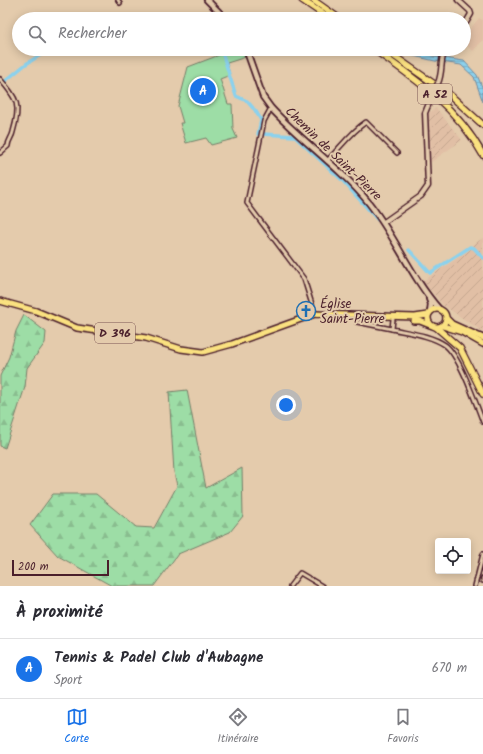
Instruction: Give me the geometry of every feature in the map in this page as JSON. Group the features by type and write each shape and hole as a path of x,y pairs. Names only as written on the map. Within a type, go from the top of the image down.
{"highway":[{"path":"302,0 320,12"},
{"path":"313,0 330,12"},
{"name":"A 52","path":"383,56 420,82 445,104 464,125 483,154"},
{"name":"A 52","path":"394,56 450,95 483,125"},
{"path":"440,327 460,348 483,394"}],"main road":[{"path":"207,0 219,12"},
{"name":"Chemin de Saint-Pierre","path":"248,56 263,97 271,108 360,192 384,222 425,290 439,309"},
{"name":"Chemin de Saint-Pierre","path":"425,290 431,304 429,313"},
{"name":"D 396","path":"0,301 36,311 77,328 146,338 181,349 203,352 232,344 315,314 360,314 415,317 429,313"},
{"path":"483,338 452,324 439,309 429,313 427,318 430,325 462,332 483,344"},
{"name":"D 396","path":"360,314 420,321 430,325"},
{"path":"440,327 446,317"}],"street":[{"path":"458,0 470,12"},
{"path":"384,222 421,196 428,186 425,113 438,83 443,56"},
{"path":"0,79 17,102 18,110 13,135 9,139 8,146 0,153"},
{"path":"271,108 264,121 247,203 304,279 315,314"},
{"path":"327,161 343,146 357,128 366,122 397,153"},
{"path":"392,329 393,319"},
{"path":"357,322 429,338 445,346 455,358 483,422"},
{"path":"475,586 483,554"},
{"path":"290,586 300,573 322,586"}],"shaded area":[{"path":"479,18 483,20 483,40 473,51 471,49 471,28"},
{"path":"436,108 462,140 431,162 427,114"},
{"path":"483,238 483,332 443,305 423,281 474,247 473,245"}],"green space":[{"path":"217,56 246,56 227,63 230,75 220,79 228,104 232,104 233,129 237,138 211,145 206,138 186,143 180,123 183,123 178,106 188,67"},
{"path":"24,315 46,332 45,343 27,368 25,387 5,448 0,446 0,376 9,357 16,331"},
{"path":"187,390 206,488 242,468 243,516 230,532 178,554 154,586 112,586 58,556 30,525 53,494 96,494 136,527 154,528 177,486 174,472 169,392"}],"water":[{"path":"414,56 432,56 464,61 477,75 483,89 483,102 474,77 461,65"}],"waterway":[{"path":"4,82 26,64 39,56"},
{"path":"223,56 236,96 247,101 253,108"},
{"path":"255,110 261,120 258,134"},
{"path":"263,134 294,136 343,181 378,220"},
{"path":"409,250 430,273 470,247 474,248 483,258"}],"place":[{"name":"Tennis & Padel Club d'Aubagne","path":"203,91"},
{"name":"Église Saint-Pierre","path":"306,311"}]}
